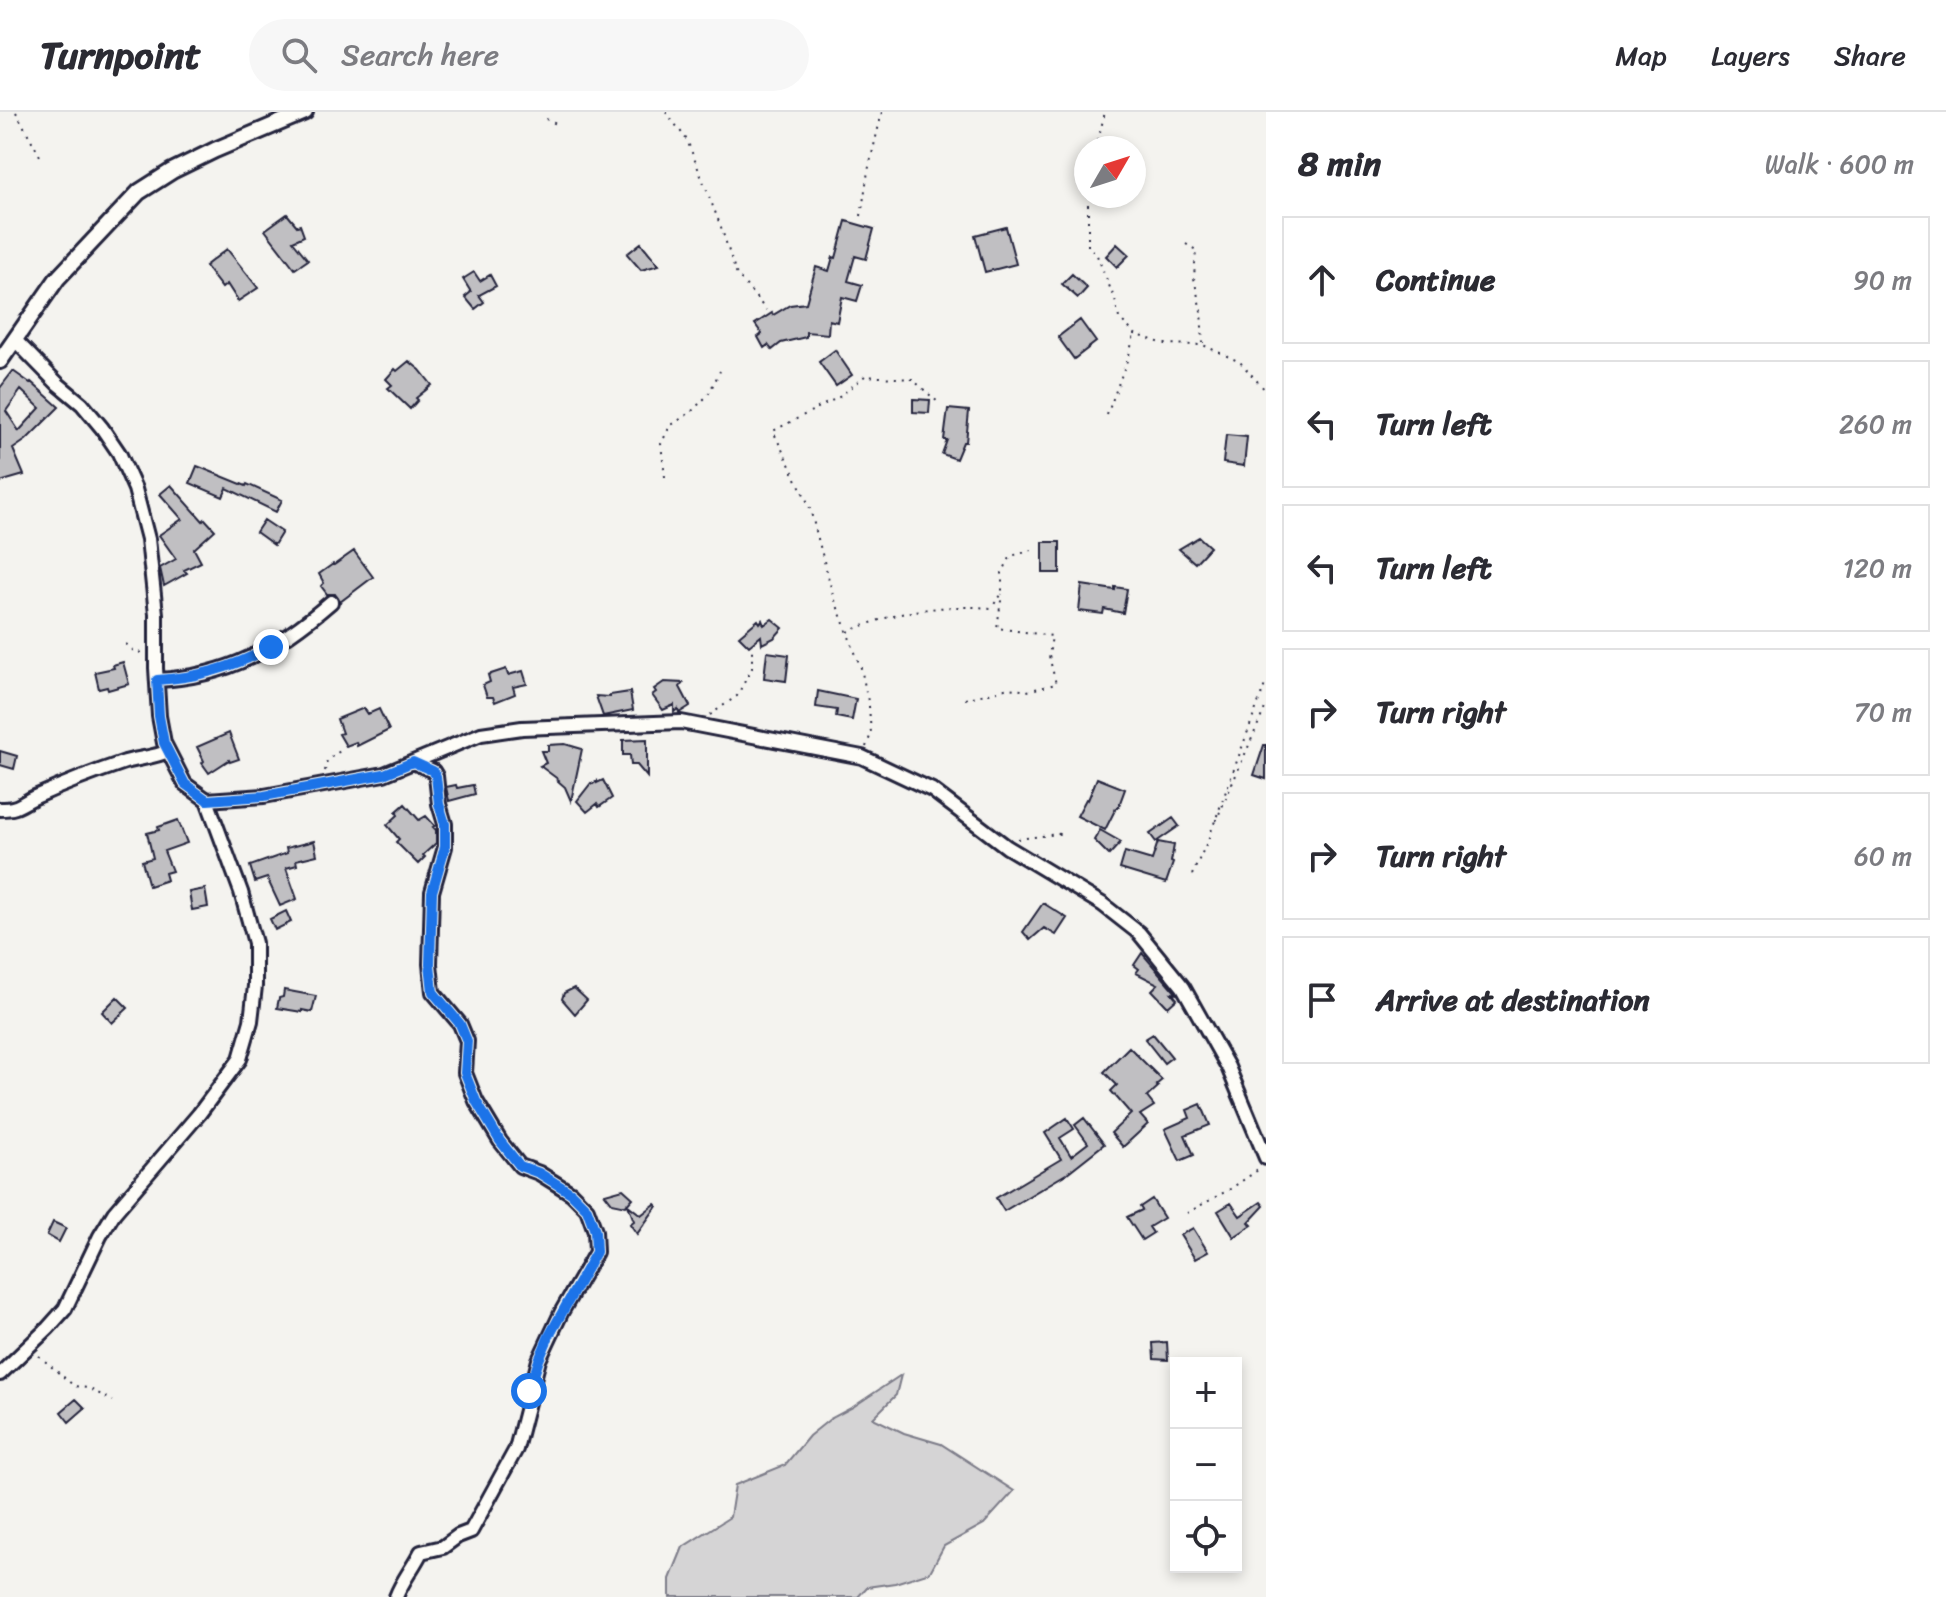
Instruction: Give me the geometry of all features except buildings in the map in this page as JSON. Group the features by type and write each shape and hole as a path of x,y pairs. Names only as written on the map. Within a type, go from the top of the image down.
{"street":[{"path":"0,361 57,279 139,192 172,171 215,150 305,112"},
{"path":"0,1374 65,1309 114,1213 199,1114 240,1059 254,998 255,943 241,892 207,800 185,784 164,743 159,716 156,614 148,539 135,489 119,453 82,404 15,340"},
{"path":"157,680 185,679 255,656 288,637 331,602"},
{"path":"207,800 264,796 384,774 481,734 522,728 681,722 862,757 932,790 997,839 1102,904 1139,933 1183,987 1228,1067 1265,1163"},
{"path":"0,809 14,809 52,789 168,751"},
{"path":"396,1597 421,1552 443,1547 471,1531 516,1449 529,1391 549,1336 596,1252 595,1231 587,1209 559,1185 520,1166 500,1141 476,1101 465,1073 467,1041 460,1024 433,992 430,964 432,892 445,847 445,824 436,776 433,771 413,762"}],"path":[{"path":"16,112 40,156"},
{"path":"666,112 687,140 736,273 766,310"},
{"path":"861,216 882,112"},
{"path":"1099,136 1105,112"},
{"path":"546,119 560,126"},
{"path":"1088,208 1088,247 1096,253 1119,318 1135,334 1164,344 1203,345 1240,362 1266,391"},
{"path":"1186,244 1196,250 1194,278 1201,311 1203,345"},
{"path":"1107,415 1135,334"},
{"path":"665,477 661,444 670,426 691,412 708,395 720,371"},
{"path":"862,757 871,734 861,668 833,595 809,505 773,431 839,397 865,376 912,379 940,404"},
{"path":"965,699 1009,688 1027,691 1056,684 1049,656 1052,636 997,628 1002,573 1011,556 1035,547"},
{"path":"848,633 911,611 957,605 991,608 1002,594"},
{"path":"126,644 135,652 156,654"},
{"path":"695,725 737,696 752,668 752,646"},
{"path":"1208,840 1266,682"},
{"path":"1192,875 1266,706"},
{"path":"313,787 322,782 327,760 340,751"},
{"path":"997,839 1065,833"},
{"path":"1187,1213 1230,1189 1265,1163"},
{"path":"29,1347 74,1386 88,1388 113,1401"}],"shaded area":[{"path":"901,1375 896,1395 873,1418 904,1433 941,1444 1014,1491 984,1524 944,1546 930,1572 895,1583 867,1587 858,1597 670,1597 670,1579 683,1547 730,1517 735,1485 785,1465 809,1436 830,1419"}],"route":[{"path":"271,647 214,672 185,679 157,680 164,743 185,784 207,800 264,796 384,774 413,762 433,771 436,776 445,824 445,847 432,892 430,964 433,992 460,1024 467,1041 465,1073 476,1101 500,1141 520,1166 539,1173 571,1193 587,1209 595,1231 596,1252 549,1336 529,1391"}]}
